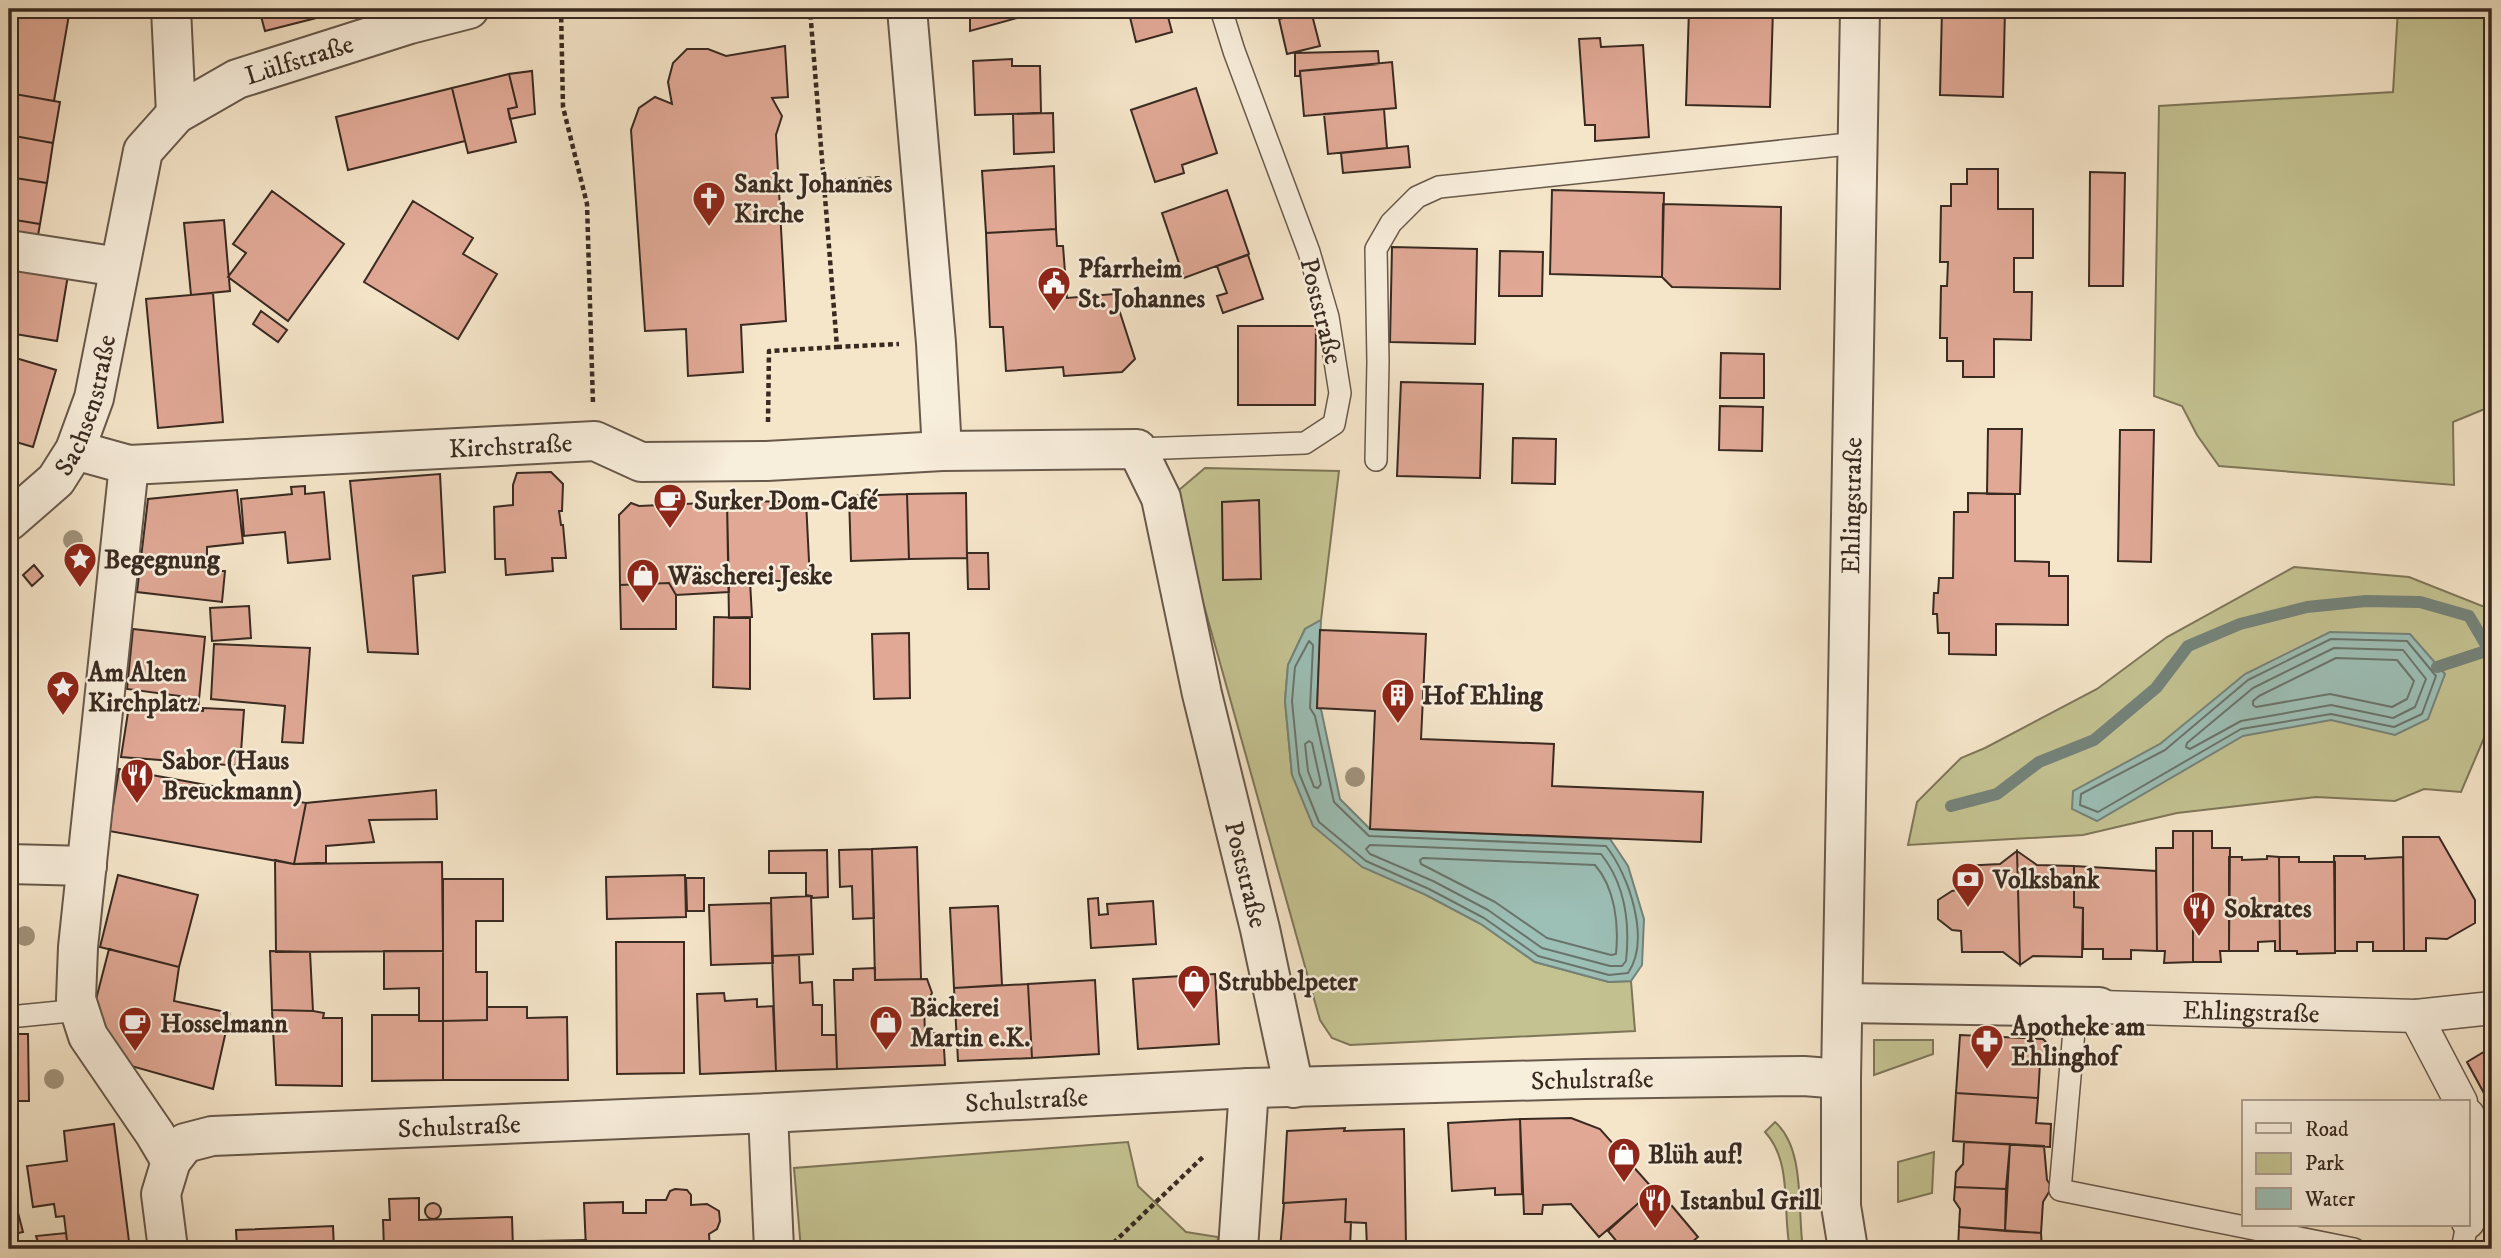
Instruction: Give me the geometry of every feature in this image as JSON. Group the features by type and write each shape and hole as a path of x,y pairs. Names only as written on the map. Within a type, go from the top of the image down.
{"street":[{"path":"171,9 176,114"},
{"name":"Lülfstraße","path":"176,114 237,79 410,24 469,9"},
{"path":"908,9 936,343 942,451"},
{"name":"Ehlingstraße","path":"1848,1249 1842,1206 1841,1079 1860,9"},
{"name":"Sachsenstraße","path":"9,521 56,480 75,450 94,398 144,151 176,114"},
{"path":"9,250 119,267"},
{"name":"Kirchstraße","path":"75,450 129,465 595,441 641,462 768,461 942,451 1137,449"},
{"name":"Poststraße","path":"1137,449 1161,498 1202,694 1260,929 1294,1088"},
{"path":"129,465 87,866 76,999 88,1036 171,1161 161,1194 169,1249"},
{"path":"9,864 87,866"},
{"name":"Ehlingstraße","path":"1843,1003 2416,1016 2492,1008"},
{"path":"2416,1016 2460,1100"},
{"name":"Schulstraße","path":"171,1161 185,1143 212,1136 768,1113 1249,1087 1804,1076 1841,1079"},
{"path":"1238,1249 1249,1087"},
{"path":"768,1113 774,1249"},
{"path":"2470,1119 2484,1147 2470,1213"}],"lane":[{"name":"Poststraße","path":"1137,449 1305,443 1334,424 1340,393 1328,317 1309,252 1221,9"},
{"path":"1376,460 1376,250 1391,223 1417,197 1439,187 1858,143"},
{"path":"2088,1008 2060,1190 2354,1249"},
{"path":"9,1017 80,1010"}],"path":[{"path":"561,9 563,107 587,204 595,441"},
{"path":"810,9 836,347"},
{"path":"824,182 879,178"},
{"path":"768,461 769,351 936,343"},
{"path":"2492,756 2488,765 2492,782"},
{"path":"1107,1249 1214,1146"}],"green space":[{"path":"2398,9 2492,9 2492,406 2453,422 2454,485 2219,466 2197,435 2182,406 2154,396 2159,106 2393,92"},
{"path":"1205,468 1339,471 1321,620 1305,629 1288,665 1285,701 1292,775 1426,895 1481,924 1535,962 1609,982 1631,981 1635,1031 1350,1045 1332,1038 1320,1020 1173,495"},
{"path":"2294,567 2409,577 2482,606 2492,605 2492,740 2484,738 2461,792 2424,789 2395,801 2316,797 2177,813 2083,835 1908,845 1917,802 1961,758 2097,689 2167,637"},
{"path":"1874,1040 1933,1040 1933,1054 1874,1075"},
{"path":"1775,1122 1792,1148 1796,1164 1803,1249 1790,1249 1783,1172 1774,1144 1765,1132"},
{"path":"1128,1142 1138,1186 1186,1232 1218,1237 1217,1249 801,1249 794,1168"},
{"path":"1934,1152 1932,1193 1898,1202 1898,1162"}],"water":[{"path":"1321,620 1317,708 1321,709 1340,799 1370,829 1610,839 1628,866 1644,919 1642,965 1631,981 1609,982 1535,962 1481,924 1426,895 1362,867 1313,826 1292,775 1285,701 1288,665 1305,629"},
{"path":"2330,632 2410,634 2445,674 2428,719 2395,735 2331,720 2243,736 2097,821 2072,809 2073,791 2160,744 2245,674"}],"building":[{"path":"9,9 70,9 54,101 9,93"},
{"path":"259,9 343,9 344,11 265,31"},
{"path":"970,9 1046,9 1046,10 970,31"},
{"path":"1128,9 1166,9 1172,32 1136,42"},
{"path":"1689,9 1773,9 1770,107 1686,105"},
{"path":"1942,9 2005,9 2003,97 1940,95"},
{"path":"1311,11 1320,46 1287,54 1279,19"},
{"path":"1600,38 1601,47 1643,45 1649,137 1595,141 1595,125 1585,125 1579,39"},
{"name":"Sankt Johannes Kirche","path":"785,46 788,97 772,98 782,116 776,135 786,321 741,325 743,372 688,376 686,329 645,331 631,130 639,108 655,97 672,104 668,82 673,63 687,49 708,49 726,56"},
{"path":"1378,51 1379,64 1300,71 1300,76 1295,76 1295,53"},
{"path":"1012,59 1012,66 1040,66 1041,113 975,115 973,61"},
{"path":"1392,62 1396,108 1304,116 1300,71"},
{"path":"532,71 535,114 510,119 508,109 517,107 509,74"},
{"path":"509,74 517,107 508,109 516,142 468,153 452,88"},
{"path":"452,88 465,141 348,170 336,117"},
{"path":"1196,88 1217,153 1182,165 1184,173 1155,182 1131,110"},
{"path":"9,93 60,102 53,143 9,135"},
{"path":"1384,109 1387,148 1328,154 1324,114"},
{"path":"1053,113 1054,152 1014,154 1013,114"},
{"path":"9,135 53,143 47,183 9,177"},
{"path":"1408,146 1410,167 1343,173 1341,153"},
{"path":"1054,166 1056,229 986,233 982,171"},
{"path":"1967,169 1998,169 1998,209 2033,209 2033,258 2014,258 2014,292 2032,292 2031,340 1994,339 1994,377 1963,377 1963,361 1947,361 1947,338 1940,338 1941,286 1947,286 1948,262 1940,262 1941,206 1951,206 1951,184 1967,184"},
{"path":"2090,172 2125,173 2123,286 2089,286"},
{"path":"9,177 47,183 40,224 9,219"},
{"path":"1227,190 1249,254 1184,278 1162,213"},
{"path":"1552,190 1664,193 1662,277 1550,274"},
{"path":"272,191 344,244 288,321 228,277 246,253 233,244"},
{"path":"413,201 473,238 463,254 497,274 458,339 364,282"},
{"path":"1663,204 1781,207 1780,289 1672,287 1662,277"},
{"path":"9,219 40,224 37,241 9,236"},
{"path":"224,220 230,291 191,295 184,223"},
{"name":"Pfarrheim St. Johannes","path":"1056,229 1057,246 1063,246 1067,298 1114,294 1135,359 1122,372 1064,376 1063,367 1006,371 1003,327 990,327 986,233"},
{"path":"1392,247 1477,249 1475,344 1390,342"},
{"path":"1500,251 1543,252 1542,296 1499,296"},
{"path":"1248,255 1263,299 1223,313 1217,296 1227,293 1217,266"},
{"path":"9,258 69,269 57,341 9,333"},
{"path":"213,293 223,422 158,428 146,299"},
{"path":"261,311 287,330 278,342 253,324"},
{"path":"1238,326 1316,326 1315,405 1238,405"},
{"path":"1721,353 1764,354 1764,398 1720,398"},
{"path":"9,356 56,370 33,447 9,440"},
{"path":"1401,382 1483,384 1480,478 1397,476"},
{"path":"1720,406 1763,407 1762,451 1719,450"},
{"path":"1988,429 2022,429 2020,494 1987,494"},
{"path":"2120,430 2154,430 2151,562 2118,561"},
{"path":"1513,438 1556,439 1555,484 1512,483"},
{"path":"551,472 563,484 562,511 559,511 566,558 552,558 553,571 506,575 505,559 495,559 494,507 513,505 513,485 517,473"},
{"path":"440,474 445,572 413,576 418,654 368,652 350,481"},
{"path":"305,486 305,494 324,492 330,559 288,563 285,532 244,536 241,499 292,494 291,487"},
{"path":"237,490 243,543 207,547 207,571 225,571 222,602 137,592 148,499"},
{"path":"966,493 967,558 909,559 907,494"},
{"path":"1968,493 2015,494 2015,561 2049,562 2049,576 2068,576 2068,625 1996,624 1996,655 1949,654 1949,633 1938,633 1937,614 1933,614 1934,593 1938,593 1939,578 1953,578 1954,512 1968,512"},
{"path":"907,494 909,559 851,561 849,496"},
{"path":"1259,500 1261,579 1223,580 1222,502"},
{"path":"806,501 810,581 750,581 752,617 729,618 727,502"},
{"path":"727,502 729,592 676,595 669,583 620,585 619,515 631,503 639,506"},
{"path":"967,553 988,553 989,589 968,589"},
{"path":"34,565 43,576 32,586 23,575"},
{"path":"669,583 676,595 676,629 621,629 620,585"},
{"path":"249,606 251,638 212,641 210,608"},
{"path":"714,617 750,618 750,689 713,687"},
{"path":"133,629 205,637 198,710 177,708 180,696 127,689"},
{"name":"Hof Ehling","path":"1320,630 1426,634 1421,739 1554,744 1552,786 1703,792 1701,842 1370,829 1375,711 1317,708"},
{"path":"909,633 910,698 874,699 872,634"},
{"path":"214,644 310,648 303,743 282,742 285,706 211,699"},
{"path":"129,706 203,711 203,708 244,710 240,766 121,757"},
{"path":"119,769 306,803 294,864 109,831"},
{"path":"436,790 437,819 369,820 374,842 326,846 326,863 294,864 306,803"},
{"path":"2173,831 2193,831 2193,962 2164,963 2165,951 2157,951 2156,848 2173,848"},
{"path":"2193,831 2212,831 2212,848 2230,848 2229,951 2220,951 2221,962 2193,962"},
{"path":"2403,837 2439,837 2475,900 2475,923 2447,939 2426,938 2426,951 2404,951"},
{"path":"917,847 921,979 875,980 872,849"},
{"path":"872,849 874,918 853,919 852,886 840,887 839,850"},
{"path":"827,850 828,897 812,898 806,895 806,873 769,873 769,851"},
{"path":"2017,851 2020,965 2003,952 1962,952 1961,931 1952,930 1938,919 1938,900 1952,891 1963,889 1963,866 2000,864"},
{"path":"2017,851 2037,865 2074,866 2074,907 2083,908 2082,957 2033,956 2020,965"},
{"path":"2267,856 2279,857 2280,951 2275,951 2275,941 2258,942 2258,951 2229,951 2229,857 2242,857 2242,860 2267,859"},
{"path":"2334,856 2365,856 2365,859 2403,857 2404,951 2373,951 2373,942 2357,942 2357,951 2335,951"},
{"path":"2279,857 2299,857 2299,862 2335,862 2335,953 2297,954 2297,951 2280,951"},
{"path":"275,860 294,864 442,862 443,951 276,952"},
{"path":"2074,866 2156,871 2157,951 2131,950 2131,959 2103,959 2103,949 2083,949 2083,908 2074,907"},
{"path":"118,875 198,895 179,967 100,947"},
{"path":"685,875 686,917 607,919 606,877"},
{"path":"686,878 704,878 704,911 687,911"},
{"path":"443,879 503,879 503,921 476,921 476,972 487,972 487,1020 443,1021"},
{"path":"811,896 813,954 772,956 771,898"},
{"path":"1098,898 1099,915 1108,914 1107,904 1153,901 1156,944 1091,948 1088,899"},
{"path":"771,903 773,963 711,965 709,905"},
{"path":"998,906 1002,985 954,988 950,908"},
{"path":"616,942 684,942 684,1073 617,1074"},
{"path":"109,949 179,967 174,1001 230,1013 213,1089 124,1064 93,1011"},
{"path":"270,951 310,952 313,1011 272,1010"},
{"path":"384,951 443,951 443,1021 419,1021 419,988 384,989"},
{"path":"799,955 800,983 812,982 813,1005 822,1005 822,1035 836,1035 837,1069 776,1071 772,956"},
{"path":"875,968 875,980 927,979 932,993 924,1007 925,1033 943,1033 945,1065 837,1069 834,980 853,980 853,969"},
{"path":"1215,974 1219,1044 1138,1049 1133,979"},
{"path":"1095,980 1099,1054 1032,1058 1028,984"},
{"path":"1028,984 1032,1058 958,1061 954,988"},
{"path":"724,993 725,1001 757,999 757,1007 773,1006 776,1071 700,1074 697,994"},
{"path":"487,1007 527,1007 527,1018 567,1017 568,1080 443,1080 443,1021 487,1020"},
{"path":"272,1010 313,1011 324,1013 323,1018 342,1018 342,1086 276,1085"},
{"path":"372,1015 419,1015 419,1021 443,1021 443,1080 372,1081"},
{"path":"9,1034 28,1034 29,1101 9,1101"},
{"path":"1960,1035 2043,1039 2056,1052 2057,1063 2040,1063 2038,1098 1956,1093"},
{"path":"2492,1047 2492,1108 2467,1062"},
{"path":"1956,1093 2038,1098 2036,1123 2051,1124 2050,1147 1953,1141"},
{"path":"1571,1118 1600,1129 1654,1190 1599,1237 1571,1204 1543,1205 1542,1214 1524,1214 1520,1119"},
{"path":"1520,1119 1522,1194 1495,1195 1495,1188 1452,1191 1448,1123"},
{"path":"114,1124 130,1249 68,1249 64,1216 56,1217 54,1204 33,1207 27,1166 67,1161 64,1131"},
{"path":"1345,1128 1344,1131 1404,1129 1406,1245 1367,1247 1366,1223 1345,1222 1346,1199 1283,1203 1287,1131"},
{"path":"1964,1142 2010,1144 2006,1189 1955,1187 1956,1172 1963,1164"},
{"path":"2010,1144 2044,1146 2047,1180 2052,1187 2043,1202 2041,1233 2005,1231"},
{"path":"9,1178 23,1232 9,1235"},
{"path":"1656,1187 1698,1237 1684,1249 1623,1249 1608,1231"},
{"path":"1955,1187 2006,1189 2005,1231 1959,1227 1960,1209 1954,1200"},
{"path":"687,1190 691,1195 691,1205 707,1204 719,1211 717,1229 709,1234 710,1249 586,1249 584,1203 623,1202 623,1213 646,1213 646,1200 666,1200 670,1191"},
{"path":"419,1198 419,1220 512,1217 513,1249 384,1249 383,1220 390,1220 389,1199"},
{"path":"1346,1199 1345,1222 1351,1222 1350,1249 1280,1249 1284,1203"},
{"path":"433,1203 441,1211 433,1219 425,1211"},
{"path":"333,1226 334,1249 237,1249 236,1230"},
{"path":"1959,1227 2041,1233 2042,1249 1958,1249"},
{"path":"66,1233 68,1249 9,1249 38,1242 36,1236"},
{"path":"586,1240 586,1249 535,1249 535,1241"},
{"path":"1695,1240 1704,1249 1684,1249"}],"waterway":[{"path":"1951,806 1997,794 2039,762 2094,740 2156,688 2188,646 2240,624 2307,607 2366,601 2420,602 2469,616 2489,650"},
{"path":"2437,667 2492,649"}],"place":[{"name":"Sankt Johannes Kirche","path":"709,228"},
{"name":"Pfarrheim St. Johannes","path":"1054,313"},
{"name":"Surker Dom-Café","path":"670,530"},
{"name":"Begegnung","path":"80,589"},
{"name":"Wäscherei Jeske","path":"643,605"},
{"name":"Am Alten Kirchplatz","path":"63,717"},
{"name":"Hof Ehling","path":"1398,725"},
{"name":"Sabor (Haus Breuckmann)","path":"137,805"},
{"name":"Volksbank","path":"1968,909"},
{"name":"Sokrates","path":"2199,938"},
{"name":"Strubbelpeter","path":"1194,1011"},
{"name":"Bäckerei Martin e.K.","path":"886,1052"},
{"name":"Hosselmann","path":"135,1053"},
{"name":"Apotheke am Ehlinghof","path":"1987,1071"},
{"name":"Blüh auf!","path":"1624,1184"},
{"name":"Istanbul Grill","path":"1655,1230"}]}
